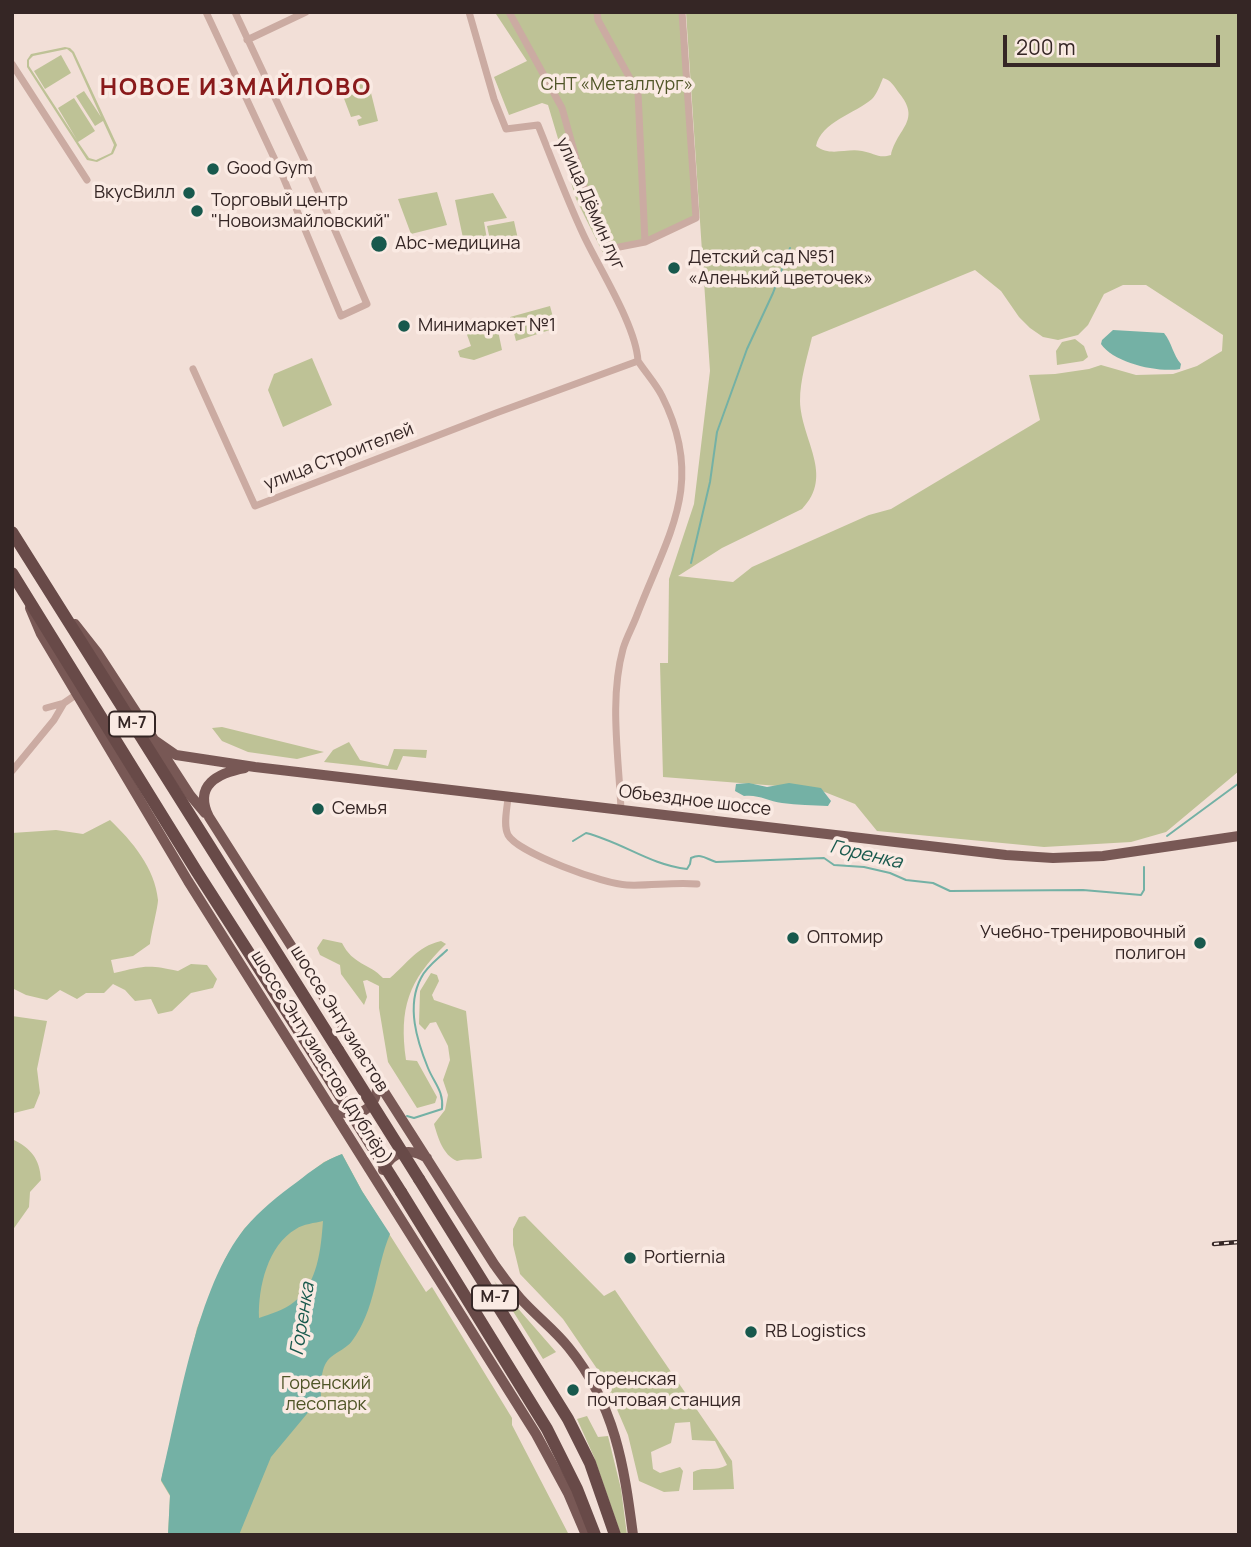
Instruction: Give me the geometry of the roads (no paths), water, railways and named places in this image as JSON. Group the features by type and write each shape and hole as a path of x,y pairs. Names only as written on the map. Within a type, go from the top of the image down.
{"highway":[{"name":"шоссе Энтузиастов","path":"12,532 568,1419 590,1463 615,1535"},
{"name":"М-7","path":"12,573 547,1429 577,1489 594,1535"}],"main road":[{"path":"47,586 97,652 190,795 209,817"},
{"name":"шоссе Энтузиастов (дублёр)","path":"29,600 32,615 41,634 188,881 536,1434 568,1493 586,1535"},
{"name":"Объездное шоссе","path":"153,739 176,755 255,767 1006,855 1054,858 1103,856 1239,836"},
{"path":"209,817 204,801 212,780 227,771 255,767"},
{"name":"шоссе Энтузиастов (дублёр)","path":"209,817 506,1280 569,1348 597,1389 622,1459 633,1535"},
{"path":"332,1108 348,1114 365,1110 376,1095 376,1077"},
{"path":"383,1189 383,1170 394,1156 412,1152 429,1160"}],"street":[{"path":"206,12 283,177 341,316 367,304 307,166 235,12"},
{"path":"247,40 306,12"},
{"name":"улица Дёмин луг","path":"469,12 494,99 506,129 538,125 583,233 628,325 638,361"},
{"path":"509,12 562,108 586,194 609,249 645,242 696,218 682,12"},
{"path":"597,12 598,20 638,93 645,242"},
{"path":"12,64 87,180"},
{"path":"621,810 617,708 623,649 676,522 682,498 683,468 673,419 661,393 638,361"},
{"name":"улица Строителей","path":"193,369 255,506 638,361"},
{"path":"46,708 64,703 77,694"},
{"path":"12,771 54,720 64,703"},
{"path":"508,798 508,835 528,851 601,881 625,885 676,882 697,884"}],"water":[{"path":"1113,330 1164,333 1181,364 1180,369 1149,368 1126,361 1107,351 1101,344 1102,340"},
{"path":"749,783 767,787 789,783 821,788 831,801 828,806 788,804 744,796 735,791 736,784"},
{"path":"342,1154 390,1234 366,1316 348,1346 327,1361 322,1376 321,1397 271,1457 239,1535 168,1535 170,1495 161,1480 192,1348 214,1282 228,1253 256,1215 308,1174","holes":["323,1221 317,1265 308,1286 294,1302 259,1318 263,1280 278,1245 299,1227"]}],"waterway":[{"path":"691,563 710,482 717,432 747,349 790,248"},
{"name":"Горенка","path":"1167,836 1239,783"},
{"name":"Горенка","path":"573,841 586,833 661,863 687,869 691,858 698,856 716,862 824,858 834,865 864,867 906,880 933,883 950,891 1083,890 1141,895 1144,890 1144,867"},
{"name":"Горенка","path":"407,1116 414,1118 442,1109 440,1092 420,1046 414,1000 423,974 447,950"}],"railway":[{"path":"1214,1244 1239,1242"}],"place":[{"name":"Good Gym","path":"213,169"},
{"name":"ВкусВилл","path":"189,193"},
{"name":"Торговый центр \"Новоизмайловский\"","path":"197,211"},
{"name":"Abc-медицина","path":"379,244"},
{"name":"Детский сад №51 «Аленький цветочек»","path":"674,268"},
{"name":"Минимаркет №1","path":"404,326"},
{"name":"Семья","path":"318,809"},
{"name":"Оптомир","path":"793,938"},
{"name":"Учебно-тренировочный полигон","path":"1200,943"},
{"name":"Portiernia","path":"630,1258"},
{"name":"RB Logistics","path":"751,1332"},
{"name":"Горенская почтовая станция","path":"573,1390"}],"district":[{"name":"НОВОЕ ИЗМАЙЛОВО","path":"236,88"}],"park label":[{"name":"СНТ «Металлург»","path":"617,85"},
{"name":"Горенский лесопарк","path":"326,1394"}]}
